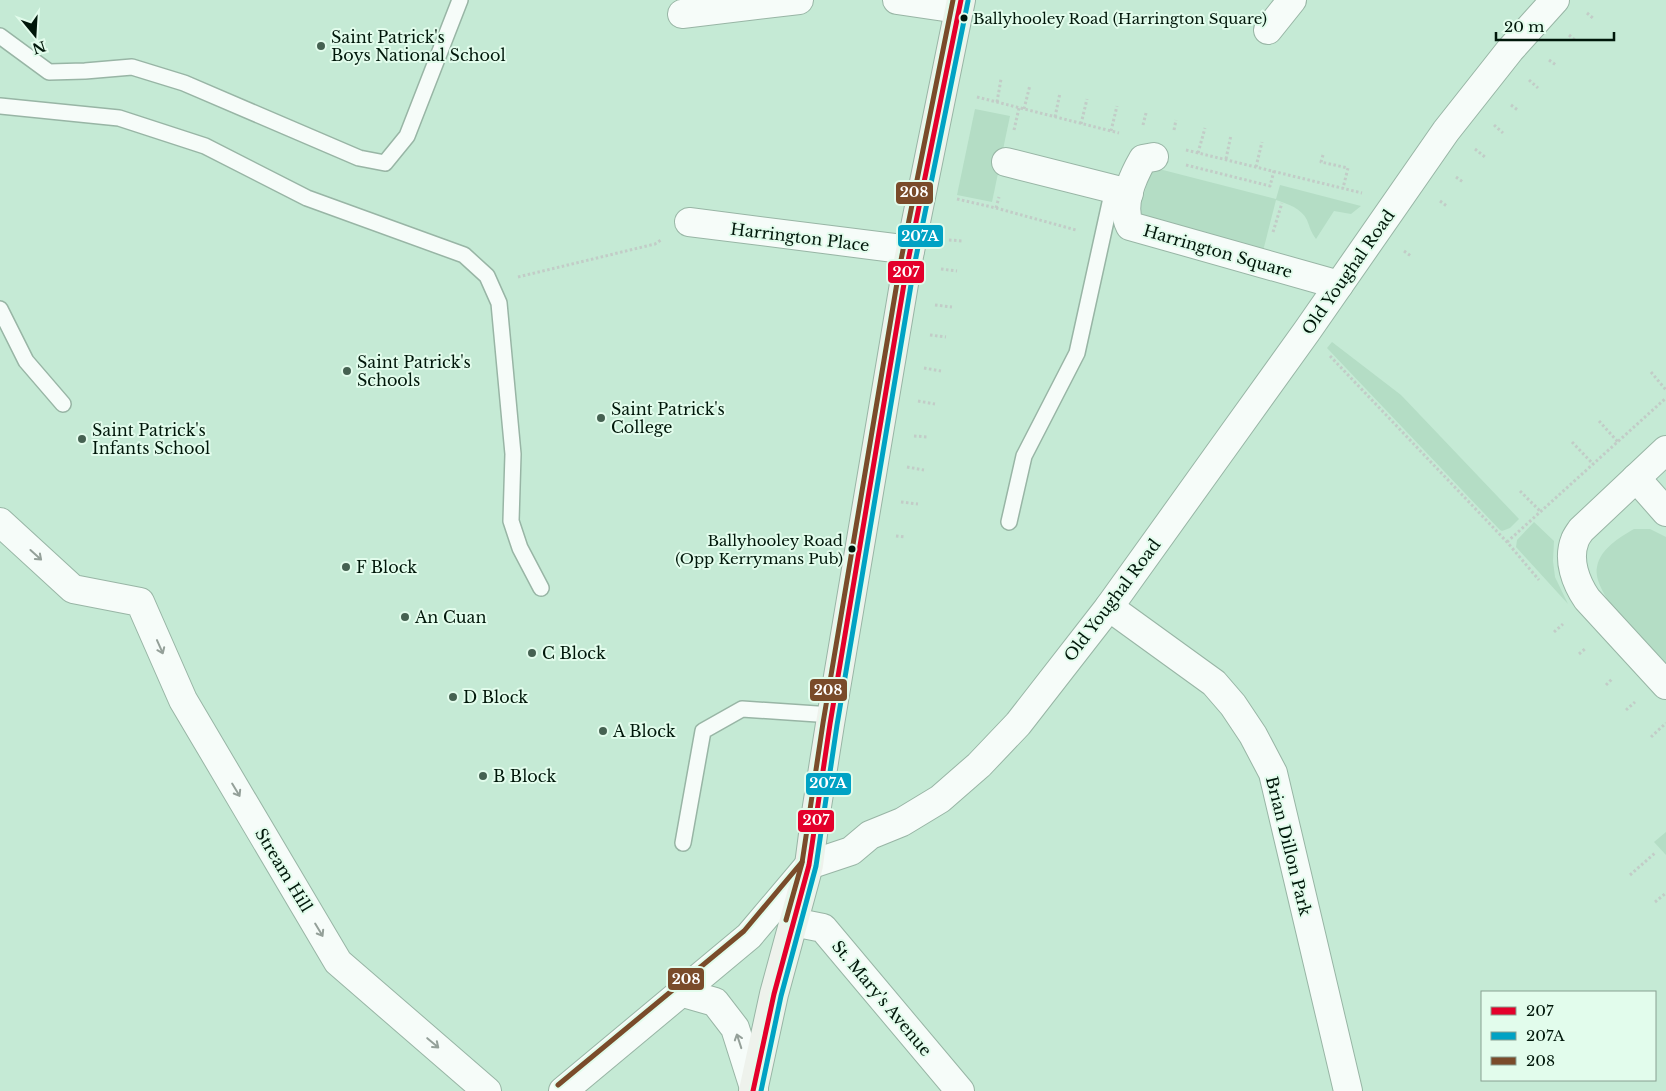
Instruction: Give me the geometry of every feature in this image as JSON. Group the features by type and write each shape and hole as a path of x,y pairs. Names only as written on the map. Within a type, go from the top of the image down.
{"main road":[{"path":"753,1089 774,994 810,865 815,819 910,250 959,5"}],"street":[{"path":"682,14 799,0"},
{"path":"897,0 959,5"},
{"path":"1268,30 1292,0"},
{"name":"Old Youghal Road","path":"810,865 851,851 870,834 902,822 940,799 979,764 1018,724 1109,607 1307,331 1446,131 1510,50 1556,0"},
{"name":"Harrington Square","path":"1154,157 1144,159 1121,191 1126,218 1130,226 1339,285"},
{"path":"1006,162 1121,191"},
{"name":"Harrington Place","path":"689,222 910,250"},
{"path":"1666,450 1582,530 1574,541 1573,553 1573,572 1578,586 1587,599 1666,685"},
{"path":"1636,478 1666,512"},
{"name":"Stream Hill","path":"0,522 73,589 140,602 183,700 338,962 487,1091"},
{"name":"Brian Dillon Park","path":"1109,607 1214,683 1233,706 1262,750 1273,773 1348,1091"},
{"path":"562,1091 749,936 810,865"},
{"name":"St. Mary's Avenue","path":"794,922 823,928 960,1091"},
{"path":"680,992 715,1002 734,1028 753,1089"}],"lane":[{"path":"0,36 48,72 132,67 184,83 359,158 385,163 407,136 460,0"},
{"path":"0,106 119,118 205,146 307,198 464,255 487,276 499,303 513,454 511,521 520,548 541,588"},
{"path":"1009,522 1024,456 1076,353 1103,237 1121,191"},
{"path":"0,309 26,361 63,404"},
{"path":"682,843 703,732 742,709 832,715"}],"path":[{"path":"997,102 1001,79"},
{"path":"1024,109 1030,85"},
{"path":"1055,117 1060,93"},
{"path":"972,96 1019,108"},
{"path":"1081,124 1087,98"},
{"path":"1111,131 1117,106"},
{"path":"1198,153 1205,128"},
{"path":"1226,159 1231,135"},
{"path":"1256,167 1262,142"},
{"path":"1323,155 1321,162 1348,168 1343,188"},
{"path":"1154,157 1270,186 1274,171"},
{"path":"954,199 996,208 1103,237"},
{"path":"490,284 655,244 689,222"},
{"path":"947,239 963,241"},
{"path":"934,268 958,271"},
{"path":"928,304 952,307"},
{"path":"1307,331 1507,542 1544,585"},
{"path":"923,334 946,337"},
{"path":"917,366 941,370"},
{"path":"1651,372 1666,390"},
{"path":"1507,542 1666,398"},
{"path":"912,400 935,404"},
{"path":"1599,421 1618,442"},
{"path":"906,435 928,437"},
{"path":"1572,442 1593,464"},
{"path":"901,466 924,470"},
{"path":"1520,491 1540,512"},
{"path":"894,501 918,504"},
{"path":"1651,737 1666,723"},
{"path":"1630,875 1655,853"},
{"path":"1656,902 1666,893"}],"green space":[{"path":"975,109 1010,116 992,202 957,195"},
{"path":"1155,169 1276,199 1280,185 1361,206 1351,214 1334,211 1316,239 1307,220 1298,209 1276,200 1262,255 1145,222 1138,214 1150,174"},
{"path":"1332,342 1401,395 1519,519 1510,528 1500,530 1327,348"},
{"path":"1534,522 1554,541 1553,561 1555,577 1568,604 1516,547 1517,540"},
{"path":"1634,529 1650,529 1666,537 1666,667 1622,620 1603,591 1598,578 1597,567 1606,549"},
{"path":"1666,832 1666,855 1654,842"}],"transit line":[{"name":"208","path":"786,920 802,863 823,723 900,265 953,0"},
{"name":"207","path":"753,1091 774,994 809,865 830,724 907,266 961,0"},
{"name":"207A","path":"761,1091 781,996 816,866 837,725 914,267 968,1"},
{"name":"208","path":"558,1085 744,931 802,862"}],"place":[{"name":"Ballyhooley Road (Harrington Square)","path":"964,18"},
{"name":"Saint Patrick's Boys National School","path":"321,46"},
{"name":"Saint Patrick's Schools","path":"347,371"},
{"name":"Saint Patrick's College","path":"601,418"},
{"name":"Saint Patrick's Infants School","path":"82,439"},
{"name":"Ballyhooley Road (Opp Kerrymans Pub)","path":"852,549"},
{"name":"F Block","path":"346,567"},
{"name":"An Cuan","path":"405,617"},
{"name":"C Block","path":"532,653"},
{"name":"D Block","path":"453,697"},
{"name":"A Block","path":"603,731"},
{"name":"B Block","path":"483,776"}]}
